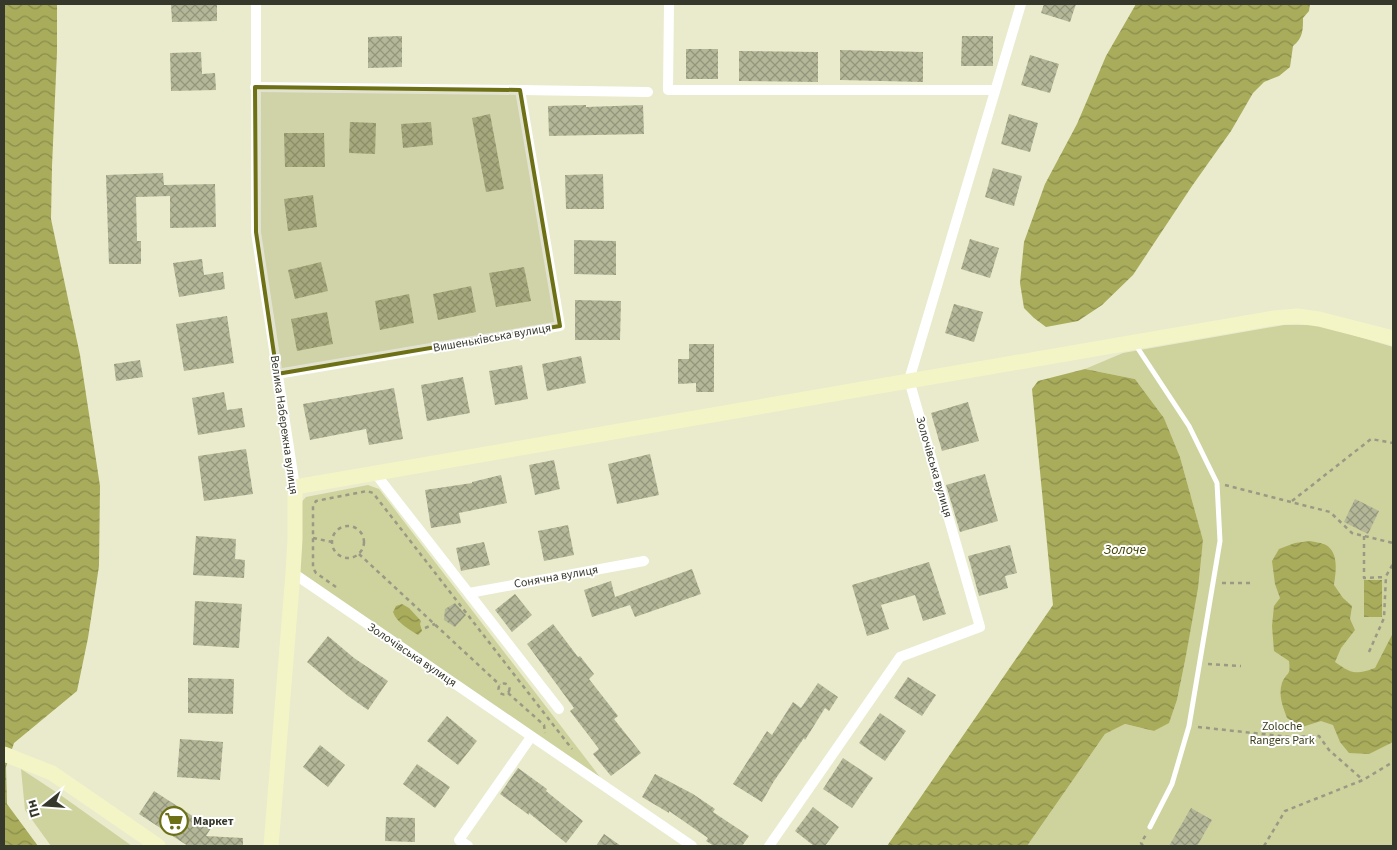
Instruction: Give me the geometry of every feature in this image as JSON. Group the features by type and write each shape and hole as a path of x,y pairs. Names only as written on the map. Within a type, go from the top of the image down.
{"street":[{"name":"Велика Набережна вулиця","path":"256,4 256,232 295,487 293,573 271,846"},
{"path":"669,4 668,90 995,90"},
{"path":"909,380 1021,4"},
{"path":"255,87 648,92"},
{"name":"Вишеньківська вулиця","path":"277,374 560,326 520,90"},
{"path":"295,487 1274,318 1297,316 1319,318 1393,338"},
{"name":"Золочівська вулиця","path":"769,846 900,657 980,627 909,380"},
{"path":"375,473 559,709"},
{"name":"Сонячна вулиця","path":"468,593 644,561"},
{"name":"Золочівська вулиця","path":"293,573 534,732 692,846"},
{"path":"468,846 459,840 534,732"},
{"path":"4,754 52,773 158,846"}],"lane":[{"path":"1133,342 1189,426 1217,483 1220,541 1189,726 1172,784 1150,827"}],"path":[{"path":"1291,502 1371,439 1393,443"},
{"path":"1217,483 1330,512 1352,533 1393,543"},
{"path":"341,590 316,573 313,568 313,506 316,501 367,491 373,493 577,755 569,750"},
{"path":"349,525 362,534 364,539 359,554 344,557 335,552 332,542 332,536 339,528 349,525"},
{"path":"1364,536 1364,578 1386,576"},
{"path":"313,538 332,542"},
{"path":"359,554 500,685 505,684 508,686 508,693"},
{"path":"1369,652 1384,618 1386,576 1393,564"},
{"path":"1213,583 1250,583"},
{"path":"426,628 435,624"},
{"path":"1199,663 1241,666"},
{"path":"500,685 498,688 500,693 508,693 544,725 545,733 534,732"},
{"path":"544,725 551,722"},
{"path":"1189,726 1290,737 1320,736 1329,750 1363,780"},
{"path":"1264,846 1285,811 1363,780 1393,762"},
{"path":"1143,846 1141,844 1150,827"}],"highlighted area":[{"path":"255,87 520,90 560,326 277,374 256,232"}],"green space":[{"name":"Zoloche Rangers Park","path":"1284,325 1319,325 1393,347 1393,846 1027,846 1105,734 1125,724 1154,731 1169,722 1177,700 1185,661 1203,540 1180,457 1164,418 1135,379 1085,369 1123,353"},
{"path":"368,485 379,489 600,777 521,730 298,571 298,506 306,497"},
{"path":"21,769 132,846 51,846 25,810"}],"water":[{"path":"4,4 57,4 51,219 80,355 100,486 99,566 88,638 77,691 14,743 6,767 7,804 38,846 4,846"},
{"path":"1136,4 1310,4 1309,11 1303,18 1301,37 1293,46 1290,67 1279,76 1264,82 1253,93 1231,131 1133,275 1102,305 1078,321 1046,327 1024,308 1020,283 1024,242 1045,184 1077,124 1106,56"},
{"name":"Золоче","path":"1085,369 1135,379 1164,418 1180,457 1203,540 1198,588 1185,661 1177,700 1169,723 1154,731 1125,724 1105,734 1027,846 887,846 1053,605 1032,389 1038,381"},
{"path":"1310,541 1326,545 1330,548 1336,563 1334,585 1343,598 1352,606 1350,619 1355,630 1341,648 1335,662 1354,672 1363,672 1375,668 1393,633 1393,742 1369,754 1349,753 1340,742 1333,725 1321,721 1302,727 1287,718 1283,705 1281,687 1289,672 1289,661 1274,651 1272,626 1274,606 1280,598 1275,584 1272,561 1279,549 1295,543"},
{"path":"1364,580 1382,580 1382,617 1364,617"},
{"path":"402,604 409,608 421,621 422,631 418,635 395,616 393,612 396,606"}],"building":[{"path":"171,4 217,4 217,21 172,22"},
{"path":"1044,4 1076,4 1070,22 1041,13"},
{"path":"402,36 402,67 368,68 368,37"},
{"path":"962,36 993,36 993,66 961,66"},
{"path":"686,49 718,49 718,79 686,79"},
{"path":"840,50 923,52 923,82 840,80"},
{"path":"739,51 818,52 818,82 739,81"},
{"path":"201,52 202,74 215,73 216,90 171,91 170,53"},
{"path":"1030,55 1059,64 1050,93 1021,85"},
{"path":"586,105 586,107 643,105 644,134 549,136 548,106"},
{"path":"490,114 504,189 486,192 472,118"},
{"path":"1009,114 1038,123 1030,152 1001,144"},
{"path":"350,122 376,123 375,154 349,153"},
{"path":"431,122 433,145 403,148 401,124"},
{"path":"284,133 324,133 325,167 285,167"},
{"path":"993,168 1022,176 1014,206 985,197"},
{"path":"163,173 164,185 215,184 216,227 170,228 170,196 136,197 137,241 141,241 141,264 109,264 106,175"},
{"path":"603,174 604,209 566,209 565,175"},
{"path":"313,195 317,227 288,231 284,199"},
{"path":"970,239 999,248 990,278 961,269"},
{"path":"574,240 616,241 616,275 574,274"},
{"path":"202,259 204,275 223,272 225,289 179,297 173,263"},
{"path":"321,262 328,291 295,299 288,270"},
{"path":"524,267 531,301 496,307 489,273"},
{"path":"471,286 476,312 438,320 433,294"},
{"path":"409,294 414,323 380,330 375,301"},
{"path":"575,300 621,301 620,340 575,340"},
{"path":"954,304 983,312 974,342 945,333"},
{"path":"327,312 333,344 297,351 291,319"},
{"path":"227,316 234,363 184,371 176,324"},
{"path":"689,344 714,344 714,392 696,392 696,383 678,384 678,359 689,359"},
{"path":"581,356 586,383 547,391 542,364"},
{"path":"140,360 143,377 116,381 114,364"},
{"path":"522,365 528,399 495,405 489,371"},
{"path":"463,377 470,413 427,421 421,385"},
{"path":"394,388 403,439 369,445 366,429 310,440 303,404"},
{"path":"224,392 227,410 242,408 245,427 198,435 192,398"},
{"path":"968,402 979,441 942,451 931,413"},
{"path":"246,449 253,494 204,501 198,456"},
{"path":"650,454 659,495 617,504 608,464"},
{"path":"554,460 560,489 535,495 529,465"},
{"path":"985,474 998,521 960,532 946,485"},
{"path":"501,475 507,503 459,513 461,523 431,528 425,490 472,483"},
{"path":"1355,499 1379,511 1368,534 1344,522"},
{"path":"568,525 574,555 544,561 538,531"},
{"path":"196,536 236,539 235,559 245,560 244,578 193,575"},
{"path":"484,542 490,565 461,571 456,548"},
{"path":"1010,545 1017,573 1005,576 1008,588 979,596 968,556"},
{"path":"929,562 946,614 923,621 915,595 881,605 889,629 867,636 852,585"},
{"path":"692,569 701,594 635,617 630,605 592,617 584,590 611,581 615,597"},
{"path":"515,594 532,615 512,632 495,610"},
{"path":"195,601 242,604 239,648 193,645"},
{"path":"455,603 466,615 455,627 444,620 445,609"},
{"path":"553,624 578,657 580,656 594,674 589,679 618,716 614,719 641,753 611,776 593,754 599,749 570,711 574,708 527,644"},
{"path":"328,636 354,658 388,681 368,710 307,662"},
{"path":"908,677 936,695 922,716 894,698"},
{"path":"188,678 234,679 233,714 188,713"},
{"path":"818,683 838,697 829,711 825,708 805,740 804,738 774,781 762,802 733,784 767,731 772,735 793,702 801,708"},
{"path":"880,713 906,731 885,761 859,743"},
{"path":"447,716 477,741 458,765 427,741"},
{"path":"180,739 223,742 220,780 177,777"},
{"path":"320,745 345,765 328,787 303,767"},
{"path":"843,758 873,778 852,808 823,789"},
{"path":"417,764 450,787 435,808 403,784"},
{"path":"518,768 547,789 546,791 583,821 566,843 529,813 529,815 500,794"},
{"path":"655,774 693,794 715,809 713,812 749,836 742,846 714,846 706,841 708,838 669,811 669,813 642,797"},
{"path":"154,791 211,828 206,836 243,838 243,846 188,846 139,814"},
{"path":"813,807 839,827 825,846 814,846 795,831"},
{"path":"1191,808 1212,820 1197,846 1169,846"},
{"path":"386,817 415,818 415,842 385,841"},
{"path":"604,834 621,846 596,846"}],"place":[{"name":"Маркет","path":"174,821"}]}
